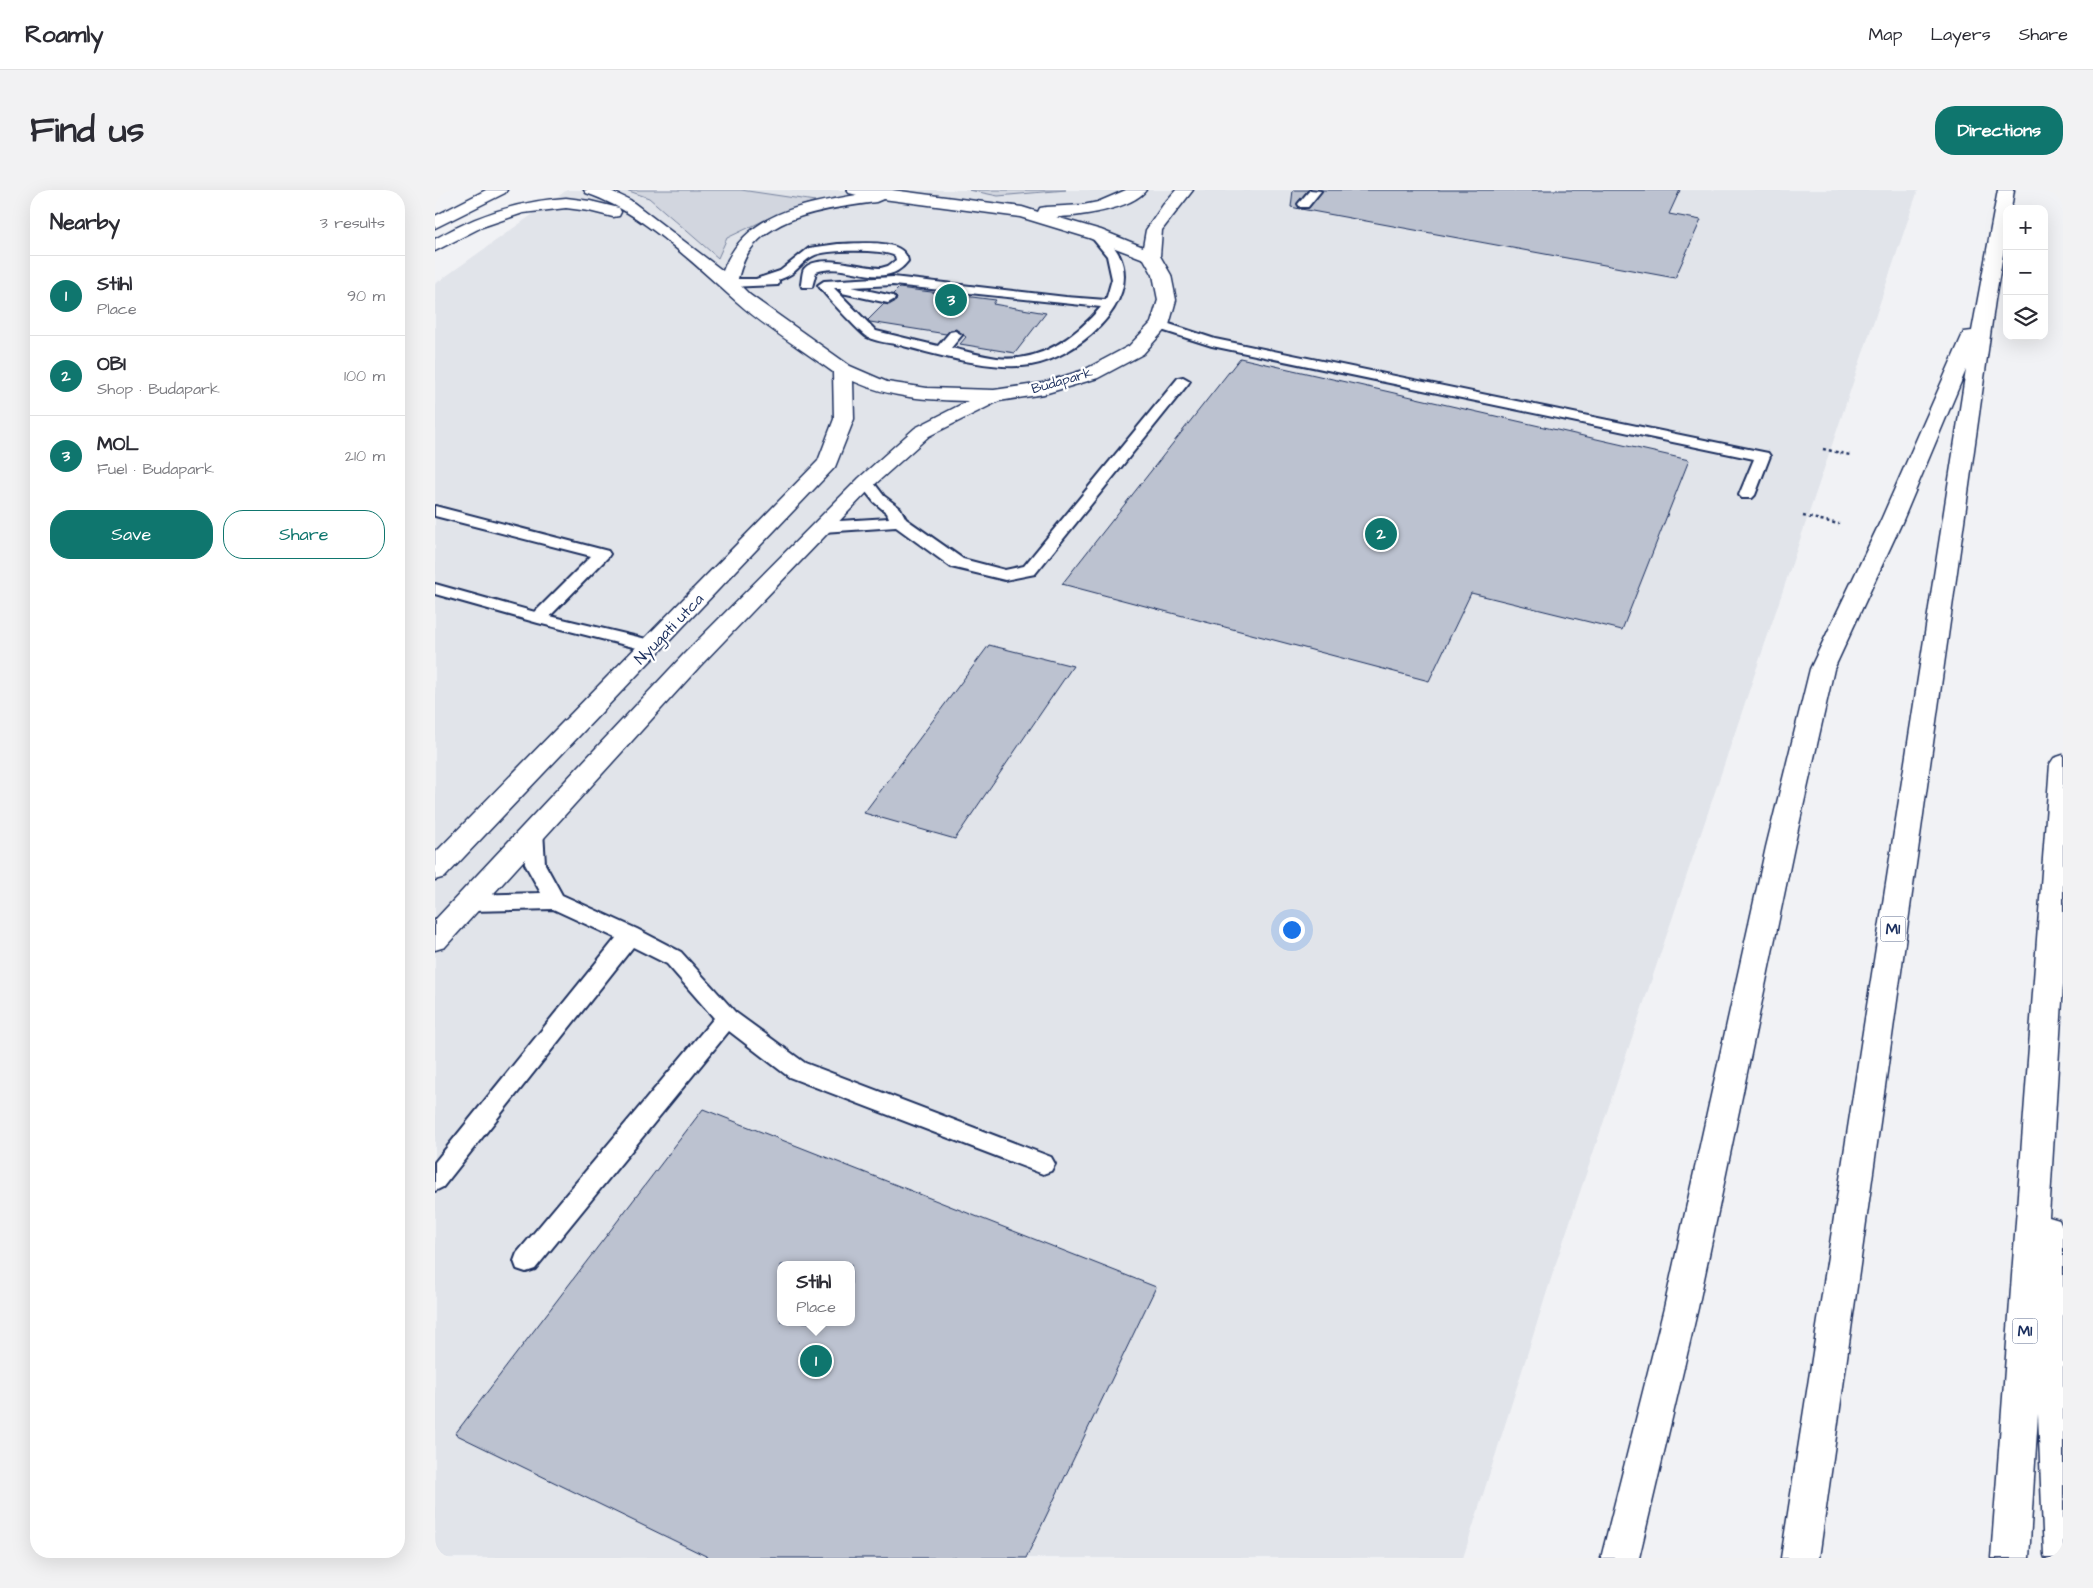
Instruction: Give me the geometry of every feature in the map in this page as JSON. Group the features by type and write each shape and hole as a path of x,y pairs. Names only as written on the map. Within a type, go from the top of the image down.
{"main road":[{"path":"435,223 466,205 499,190"},
{"path":"591,190 608,195 624,203 728,282 744,298 843,370 882,388 927,394 994,396"},
{"path":"855,190 1022,212 1079,212 1114,203 1138,190"},
{"path":"1022,212 1095,234 1151,256 1154,230 1169,208 1185,190"},
{"name":"M1","path":"1800,1558 1986,300 2005,190"},
{"path":"728,282 741,249 752,236 769,226 814,208 890,195"},
{"path":"435,246 479,221 503,212 533,205 588,204 659,228"},
{"name":"Budapark","path":"994,396 1043,388 1091,374 1136,350 1160,325 1167,300 1162,276 1151,256"},
{"path":"1620,1558 1681,1308 1780,847 1822,669 1892,520 1986,300"},
{"name":"Nyugati utca","path":"439,867 828,462 844,419 843,370"},
{"path":"435,939 537,826 692,660 866,482 922,432 994,396"},
{"name":"M1","path":"2010,1558 2063,764"},
{"path":"2041,1105 2063,1555"}],"lane":[{"path":"1304,204 1315,190"},
{"path":"824,285 871,334 941,351 998,362 1030,361 1059,351 1091,327 1111,304 1118,279 1117,271 1113,255 1095,234"},
{"path":"761,281 785,274 807,254 821,249 887,248 897,251 902,256 902,261 897,268 889,272 869,272 843,264 823,264 810,270 807,284"},
{"path":"728,282 761,281 824,285 893,281 989,296 1111,304"},
{"path":"824,285 888,299"},
{"path":"1160,325 1212,342 1763,456 1747,495"},
{"path":"941,351 955,335"},
{"path":"866,482 879,499 894,511 899,522 957,563 1005,575 1029,570 1183,381"},
{"path":"439,515 602,554 538,618"},
{"path":"823,527 899,522"},
{"path":"435,589 538,618 653,646"},
{"path":"537,826 535,864 555,901"},
{"path":"469,903 497,900 555,901 630,935 673,958 727,1018 797,1070 1043,1164"},
{"path":"435,1180 630,935"},
{"path":"526,1260 727,1018"}],"path":[{"path":"1823,449 1851,455"},
{"path":"1803,516 1839,524"}],"shaded area":[{"path":"567,190 1918,190 1555,1266 1463,1558 435,1558 435,284"},
{"path":"626,190 741,190 815,201 769,218 727,238 718,258 649,198"},
{"path":"969,190 1066,190 998,196"}],"building":[{"path":"1293,190 1308,190 1297,203 1300,209 1291,207"},
{"path":"1322,190 1680,190 1669,214 1701,220 1675,278 1301,209 1309,208"},
{"path":"899,288 996,300 993,304 1046,313 1015,353 960,344 966,337 956,329 950,330 946,334 870,322 868,320 884,304 889,305 896,301 897,298 893,294"},
{"path":"1240,358 1689,460 1622,630 1471,593 1429,681 1062,584"},
{"path":"989,645 1073,666 955,839 864,813"},
{"path":"703,1109 1156,1287 1026,1558 710,1558 455,1434"}],"place":[{"name":"MOL","path":"951,300"},
{"name":"OBI","path":"1381,534"},
{"name":"Stihl","path":"816,1361"}]}
